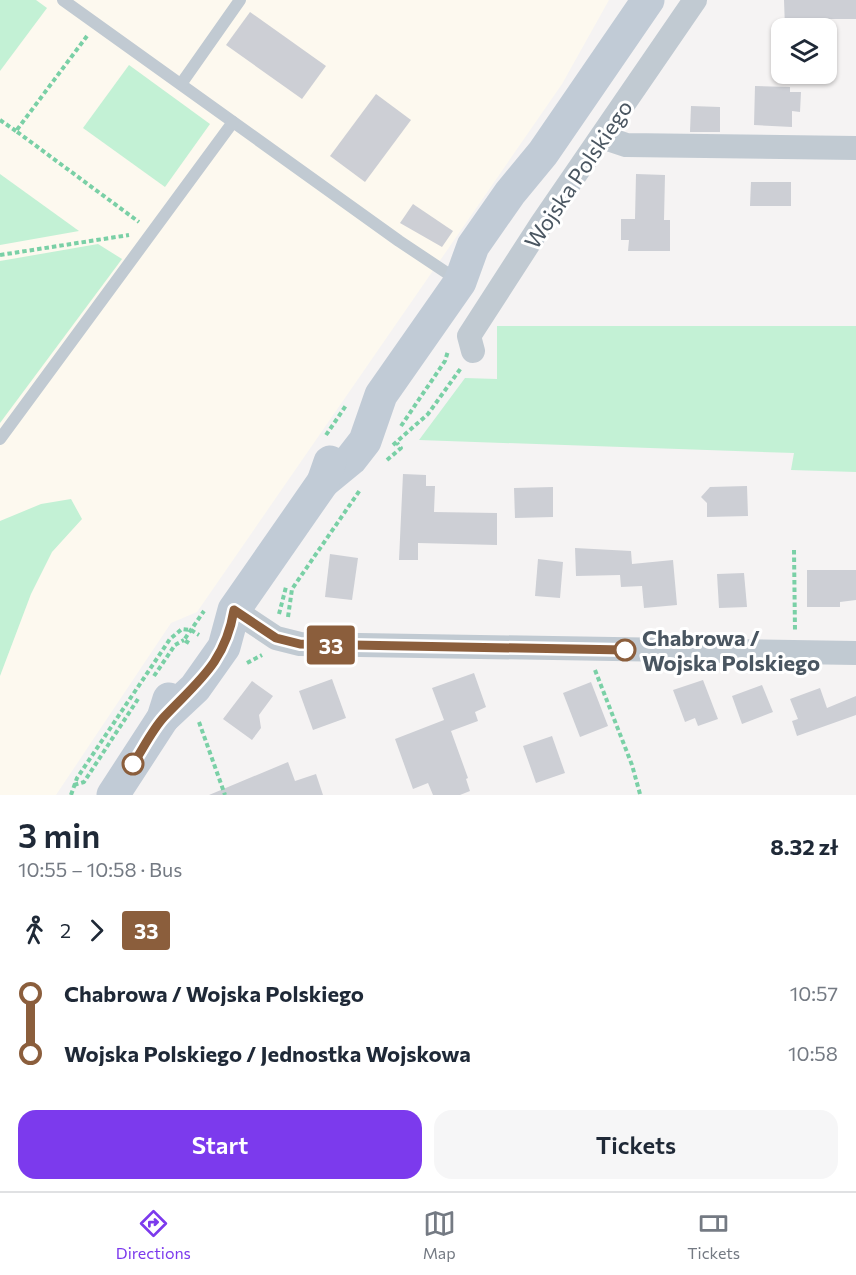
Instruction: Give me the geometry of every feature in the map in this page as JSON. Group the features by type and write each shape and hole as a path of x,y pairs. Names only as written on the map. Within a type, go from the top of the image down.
{"main road":[{"name":"Wojska Polskiego","path":"113,795 151,708 172,688 191,654 212,626 234,610 322,482 341,439 364,406 381,395 460,282 473,246 510,193 543,153 648,0"}],"street":[{"name":"Wojska Polskiego","path":"473,351 469,336 695,0"},
{"path":"602,137 626,145 856,148"},
{"path":"234,610 276,638 300,644 856,653"}],"lane":[{"path":"63,0 407,247 460,282"},
{"path":"181,84 240,0"},
{"path":"0,440 233,122"}],"path":[{"path":"16,131 97,24"},
{"path":"0,120 153,232"},
{"path":"0,255 153,232"},
{"path":"794,550 795,652"},
{"path":"152,679 175,645 184,640"},
{"path":"587,649 632,765 640,794"},
{"path":"71,795 74,785 84,782 151,708"},
{"path":"198,717 225,795"}],"shaded area":[{"path":"0,0 609,0 562,84 197,612 171,623 56,795 0,795"}],"green space":[{"path":"0,0 36,0 47,8 0,71"},
{"path":"129,65 210,124 165,187 83,128"},
{"path":"0,174 79,231 0,245"},
{"path":"98,244 122,259 0,423 0,261"},
{"path":"497,326 856,326 856,472 791,470 794,453 419,440 465,378 497,379"},
{"path":"71,499 82,519 52,552 31,594 0,676 0,521 41,504"}],"building":[{"path":"784,0 856,0 856,19 785,18"},
{"path":"250,12 326,66 302,99 226,45"},
{"path":"755,86 790,87 790,92 801,92 800,112 792,111 792,127 754,125"},
{"path":"376,94 411,120 365,182 330,156"},
{"path":"691,106 720,107 720,132 690,132"},
{"path":"636,174 665,175 664,220 670,220 670,251 628,251 629,240 621,240 621,219 635,219"},
{"path":"751,182 791,182 791,206 750,206"},
{"path":"413,204 453,231 442,247 400,223"},
{"path":"403,474 426,475 426,486 435,486 434,512 497,513 497,545 418,543 418,560 399,560"},
{"path":"747,486 748,516 707,517 707,503 701,497 710,487"},
{"path":"553,487 553,517 515,518 514,488"},
{"path":"575,548 631,551 632,564 673,560 677,605 644,608 642,586 621,587 620,575 576,576"},
{"path":"330,554 358,558 352,600 325,597"},
{"path":"538,559 563,562 560,598 535,596"},
{"path":"807,570 856,570 856,600 840,602 840,607 807,607"},
{"path":"744,573 747,607 719,608 717,574"},
{"path":"474,673 486,707 475,712 478,721 451,731 468,778 466,779 470,791 460,795 433,795 428,783 413,789 395,739 444,720 432,688"},
{"path":"332,679 346,718 313,730 299,691"},
{"path":"703,680 718,719 698,726 695,718 685,722 673,690"},
{"path":"252,681 273,696 259,715 261,728 252,740 223,719"},
{"path":"591,682 608,726 580,737 563,693"},
{"path":"762,685 773,712 742,724 732,696"},
{"path":"820,688 827,708 856,696 856,715 797,736 792,721 798,719 790,699"},
{"path":"552,736 565,773 536,783 523,746"},
{"path":"288,762 295,781 316,774 323,795 209,795"}],"bus line":[{"name":"33","path":"133,764 163,718 195,688 224,647 230,633 234,610 251,624 276,638 300,644 625,650"}],"place":[{"name":"Chabrowa / Wojska Polskiego","path":"625,650"}]}
